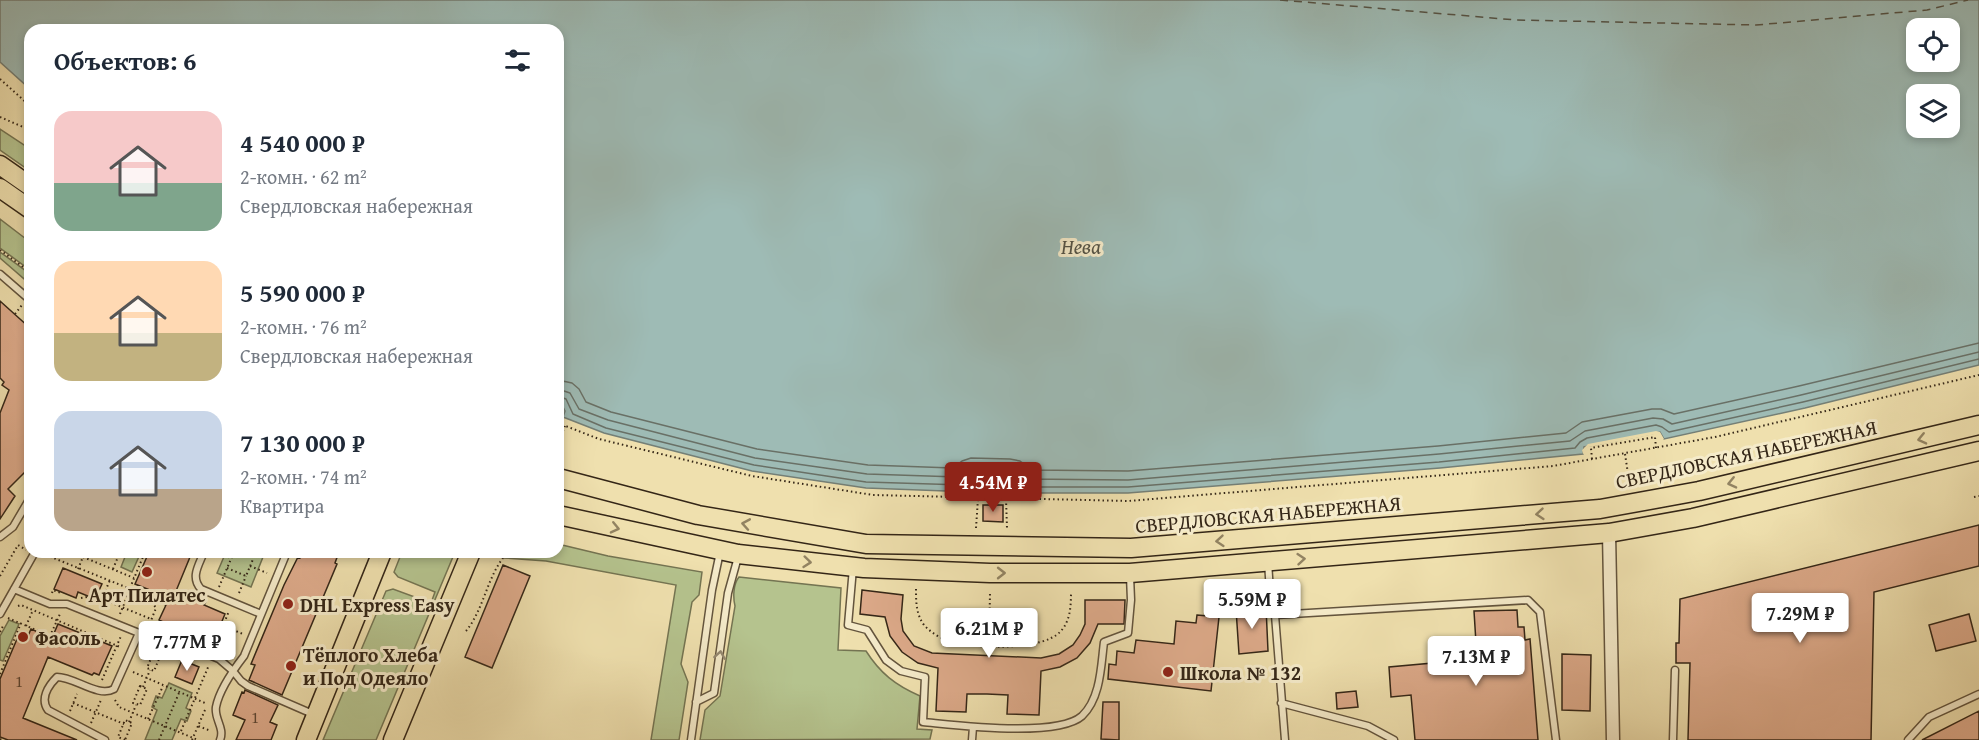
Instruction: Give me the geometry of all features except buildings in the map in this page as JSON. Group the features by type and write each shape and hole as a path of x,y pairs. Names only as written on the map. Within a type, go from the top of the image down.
{"main road":[{"path":"0,165 24,182"},
{"path":"0,188 24,205"},
{"name":"СВЕРДЛОВСКАЯ НАБЕРЕЖНАЯ","path":"564,480 698,515 866,544 1131,548 1600,509 1699,491 1979,425"},
{"path":"564,516 720,551 853,567 990,573 1130,573 1609,533 1705,515 1979,451"},
{"path":"306,740 380,558"},
{"path":"393,740 469,558"}],"street":[{"path":"1609,533 1613,740"}],"lane":[{"path":"0,274 24,295"},
{"path":"0,537 13,527 24,508"},
{"path":"691,740 715,568 720,551"},
{"path":"696,702 714,693 728,592 738,554"},
{"path":"0,614 32,558"},
{"path":"202,558 195,574 195,583 201,589 261,614"},
{"path":"220,740 221,727 216,707 233,671 244,656 284,558"},
{"path":"1268,561 1271,607 1275,615 1285,740"},
{"path":"853,567 848,625 867,630 886,660 901,671 925,677 923,722 973,727 1042,728 1065,724 1082,716 1096,694 1104,642 1128,633 1131,600 1130,573"},
{"path":"14,590 50,604 64,603 124,627 153,632 212,656 225,663 248,686 316,715"},
{"path":"1275,615 1528,600 1540,612 1556,740"},
{"path":"105,740 48,710 44,705 44,697 50,684 57,677 66,677 101,691 110,691 117,685 131,652 143,632"},
{"path":"1673,740 1675,670"},
{"path":"1908,740 1929,717 1979,694"},
{"path":"1281,703 1368,726 1394,740"},
{"path":"972,740 973,727"}],"path":[{"path":"0,79 24,101"},
{"path":"0,117 24,127"},
{"path":"0,250 24,268"},
{"path":"15,314 21,307"},
{"path":"565,426 599,439 752,476 873,495 1128,501 1553,466 1656,448 1805,417 1979,375"},
{"path":"1592,459 1590,448 1654,437 1656,448"},
{"path":"1624,454 1630,488"},
{"path":"1974,497 1979,496"},
{"path":"976,528 978,499"},
{"path":"1006,499 1007,528"},
{"path":"0,576 18,545 24,548"},
{"path":"50,558 148,596 156,608 143,632"},
{"path":"78,569 82,558"},
{"path":"91,558 134,578"},
{"path":"113,570 118,558"},
{"path":"122,608 142,558"},
{"path":"216,595 231,558"},
{"path":"180,733 253,558"},
{"path":"466,631 473,622 502,558"},
{"path":"250,566 276,577"},
{"path":"227,568 246,576"},
{"path":"99,606 110,580"},
{"path":"916,590 917,612 925,625 940,638 959,644 1021,646 1044,642 1060,633 1069,619 1071,593"},
{"path":"989,645 990,592"},
{"path":"102,599 151,620"},
{"path":"0,632 8,618 50,636 64,603"},
{"path":"13,609 21,605 131,652"},
{"path":"27,626 33,610"},
{"path":"0,674 21,623"},
{"path":"223,626 251,638"},
{"path":"88,731 124,627"},
{"path":"129,722 125,720 118,737 123,740 132,723 129,722 136,704 133,703 140,686 143,687 151,670 154,671 161,654 154,651 147,668 151,670"},
{"path":"0,662 4,664"},
{"path":"133,672 216,707"},
{"path":"66,720 82,684"},
{"path":"148,719 163,685"},
{"path":"136,704 140,705 147,689 143,687"},
{"path":"159,740 179,692"},
{"path":"73,703 124,724"},
{"path":"118,706 198,740"},
{"path":"193,739 198,726"}],"green space":[{"path":"0,129 24,145 24,167 0,150"},
{"path":"0,219 24,237 24,266 0,248"},
{"path":"0,252 24,270 24,279 0,258"},
{"path":"564,545 608,556 702,572 699,595 692,602 681,664 688,682 679,740 651,740 676,585 546,561 505,558 564,558"},
{"path":"125,558 138,558 132,572 121,567"},
{"path":"223,558 263,558 251,587 217,573"},
{"path":"400,558 452,558 376,740 323,740 386,591 393,589 431,603 435,592 398,577 394,572"},
{"path":"739,577 841,588 838,650 866,651 889,678 920,696 917,729 932,730 930,739 700,740 705,710 720,696 735,606 735,587"},
{"path":"9,620 19,624 3,661 0,660 0,636"},
{"path":"169,683 192,693 186,708 191,711 187,721 181,719 172,740 145,740 157,710 152,707 156,696 162,698"}],"water":[{"name":"Нева","path":"0,0 1979,0 1979,365 1805,408 1664,439 1660,432 1584,447 1583,454 1440,468 1128,493 1011,493 1011,481 973,480 972,492 866,488 752,471 604,433 564,417 564,24 24,24 24,84 0,62"}],"pier":[{"path":"1660,432 1664,439 1661,440 1656,434 1589,447 1583,454 1582,450 1588,444"}],"ferry route":[{"path":"1280,0 1516,20 1756,25 1927,10 1968,0"}],"place":[{"name":"Арт Пилатес","path":"147,572"},
{"name":"DHL Express Easy","path":"288,604"},
{"name":"Фасоль","path":"23,637"},
{"name":"Тёплого Хлеба и Под Одеяло","path":"291,666"},
{"name":"Школа № 132","path":"1168,672"}]}
